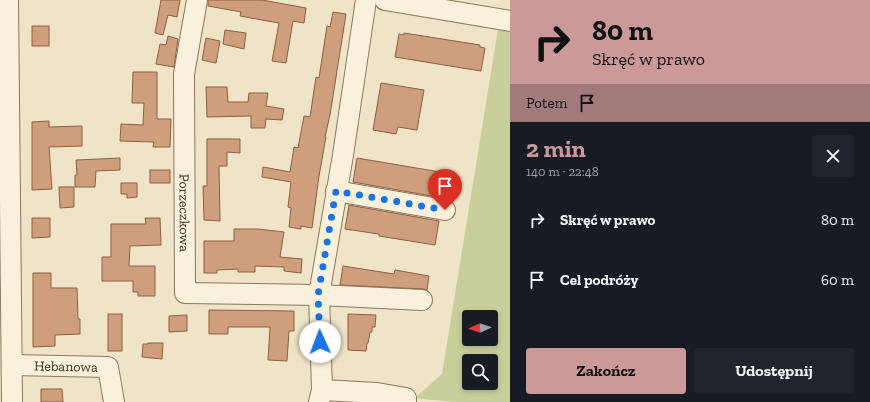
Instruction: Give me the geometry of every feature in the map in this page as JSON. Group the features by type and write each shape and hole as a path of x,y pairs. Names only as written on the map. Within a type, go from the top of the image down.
{"street":[{"path":"8,0 8,376 12,402"},
{"name":"Porzeczkowa","path":"197,0 184,74 185,293 318,295"},
{"path":"366,0 318,295 321,396 377,393 406,400"},
{"path":"385,0 510,22"},
{"path":"336,191 445,210"},
{"path":"318,295 422,300"},
{"name":"Hebanowa","path":"8,376 108,367 114,402"}],"green space":[{"path":"498,29 510,30 510,402 453,402 415,398 442,374"}],"building":[{"path":"161,0 180,0 177,17 168,15 163,35 155,33"},
{"path":"208,0 262,0 306,8 304,23 293,21 286,63 272,61 279,23 240,16 241,12 208,6"},
{"path":"333,12 346,14 330,115 325,137 312,228 301,226 301,229 289,227 291,208 288,207 291,182 262,177 263,167 290,172 294,147 298,148 304,116 310,117 316,77 319,78 327,26 330,27"},
{"path":"32,26 49,26 49,46 32,46"},
{"path":"225,30 246,33 244,49 223,44"},
{"path":"404,33 480,45 480,47 485,48 481,71 395,57 399,34 404,35"},
{"path":"168,36 178,39 174,67 156,64 160,44 166,45"},
{"path":"206,38 220,41 216,63 202,60"},
{"path":"133,72 157,72 157,119 171,119 170,147 153,147 154,142 120,141 121,124 143,125 144,103 132,103"},
{"path":"381,83 424,90 417,130 398,127 396,134 373,130"},
{"path":"206,87 227,87 228,102 248,102 249,93 268,93 266,106 284,109 282,120 266,119 265,128 251,128 251,116 207,117"},
{"path":"49,121 49,127 82,126 82,146 49,147 52,189 32,190 32,122"},
{"path":"207,139 240,139 240,153 227,152 227,166 219,166 220,221 204,220 203,186 207,186"},
{"path":"120,158 120,170 96,171 95,187 75,187 75,175 77,175 76,160"},
{"path":"357,158 452,174 448,199 353,182"},
{"path":"150,170 170,170 170,183 150,183"},
{"path":"121,183 137,183 137,197 127,198 127,194 121,194"},
{"path":"59,187 74,187 74,207 60,208"},
{"path":"349,205 439,221 435,245 345,229"},
{"path":"32,218 50,218 50,237 32,238"},
{"path":"145,218 160,218 161,245 130,246 129,266 155,266 155,296 138,296 138,292 133,292 133,281 102,281 102,257 111,257 111,224 146,224"},
{"path":"234,229 258,229 284,232 280,257 302,259 301,273 284,271 284,267 255,266 255,272 238,272 238,269 217,270 217,273 204,273 204,241 234,241"},
{"path":"343,266 394,274 395,270 429,276 427,290 340,285"},
{"path":"33,273 51,273 51,288 77,288 80,334 55,335 55,346 33,347"},
{"path":"209,310 294,311 294,331 289,331 287,361 268,360 270,327 228,327 228,334 209,334"},
{"path":"108,314 122,314 122,351 108,351"},
{"path":"348,314 376,315 375,327 372,327 372,332 370,332 366,351 348,350"},
{"path":"187,315 187,331 169,332 169,316"},
{"path":"163,343 162,359 142,357 143,344"},
{"path":"41,389 62,389 63,402 41,402"}],"route":[{"path":"320,342 318,295 336,191 445,210"}]}
